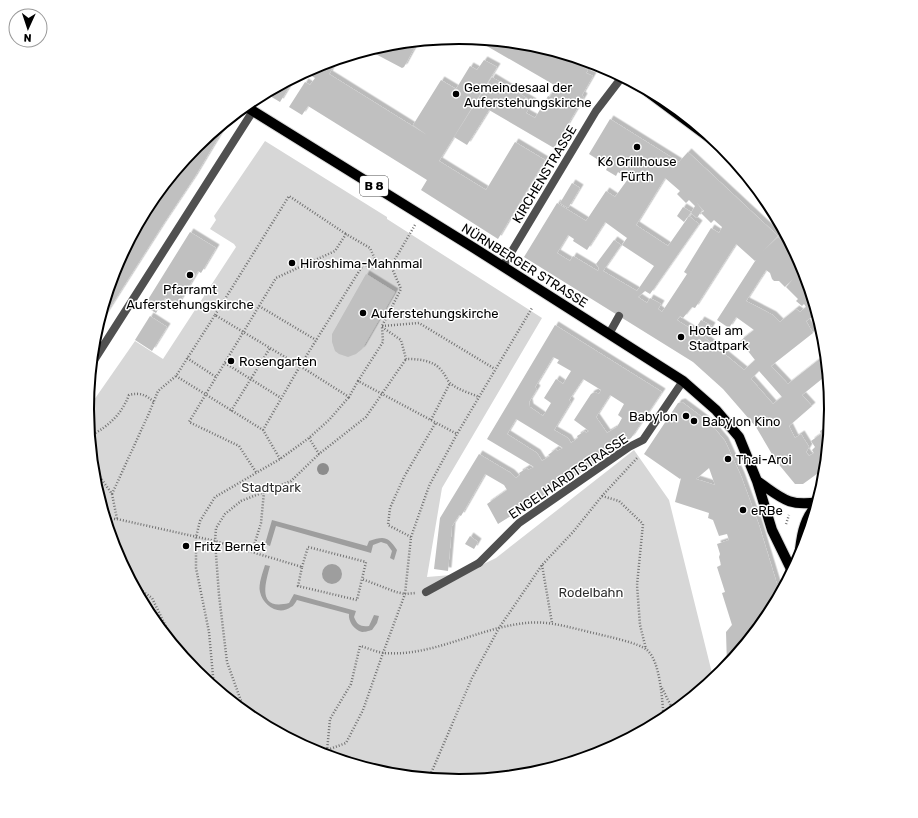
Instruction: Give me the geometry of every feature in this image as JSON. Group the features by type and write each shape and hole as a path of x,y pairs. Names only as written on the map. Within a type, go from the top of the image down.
{"main road":[{"name":"NÜRNBERGER STRASSE","path":"251,109 503,266 683,381 716,410 739,437 757,481"},
{"path":"757,481 784,500 803,504 812,503"},
{"name":"B 8","path":"757,481 772,530 789,564"}],"street":[{"name":"KIRCHENSTRASSE","path":"503,266 596,112 619,81"},
{"path":"98,353 246,113"},
{"path":"609,334 618,316"},
{"name":"ENGELHARDTSTRASSE","path":"426,592 479,563 519,523 628,448 644,440 683,381"}],"path":[{"path":"112,494 158,392 176,376 289,196 370,248 378,266"},
{"path":"391,266 421,215"},
{"path":"256,472 239,446 189,422 276,278 335,251 346,234"},
{"path":"263,430 300,366 363,265 391,266"},
{"path":"213,679 210,632 196,568 196,537 200,521 216,496 280,459 309,438 329,420 348,397 383,342 382,326 401,289 391,266"},
{"path":"259,306 316,340"},
{"path":"329,750 346,743 363,710 405,594 411,538 429,486 457,434 532,308"},
{"path":"215,315 244,331 348,397"},
{"path":"382,326 419,323 495,370"},
{"path":"241,702 227,662 219,595 215,541 216,528 225,514 241,501 291,481 319,454 366,418 406,359 401,340 382,326"},
{"path":"231,411 270,348"},
{"path":"187,358 216,377"},
{"path":"406,359 423,360 433,364 440,369 450,383 479,397"},
{"path":"225,363 281,398"},
{"path":"176,376 263,430 280,459"},
{"path":"358,381 383,393 457,434"},
{"path":"431,420 450,383"},
{"path":"95,433 114,420 125,407 129,395 147,395 154,402"},
{"path":"411,538 388,525 390,508 404,477 436,422"},
{"path":"309,438 319,454"},
{"path":"431,773 472,678 499,628 542,565 642,453 644,440"},
{"path":"101,478 112,494 117,519"},
{"path":"252,552 261,523 264,492"},
{"path":"602,496 619,501 643,524 637,585 640,625 646,649 653,660 661,685 671,706"},
{"path":"786,524 790,511"},
{"path":"111,519 117,519 215,541 302,567"},
{"path":"308,547 366,562 357,600 298,586 302,567 308,547"},
{"path":"542,565 552,623"},
{"path":"362,579 405,594 426,592"},
{"path":"143,592 152,598 166,626"},
{"path":"327,749 330,719 351,684 360,646 383,653 424,651 499,628 527,623 552,623 626,641 646,649"},
{"path":"661,685 663,711"}],"green space":[{"name":"Stadtpark","path":"265,141 387,217 387,219 542,318 442,488 427,577 463,574 496,558 634,450 669,500 712,672 681,699 662,712 641,725 599,746 553,762 530,767 507,771 459,774 411,771 365,762 342,755 319,746 276,725 237,699 218,683 201,667 169,631 143,591 122,549 106,503 101,480 97,457 94,409 94,399 135,341 163,359 236,247 234,244 210,229 216,220 214,216"}],"shaded area":[{"path":"272,520 367,546 369,541 378,538 385,538 391,542 397,550 394,560 390,558 392,551 387,544 381,542 373,545 371,553 276,526 270,546 265,544"},
{"path":"328,564 336,564 342,570 342,578 336,584 328,584 322,578 322,570"},
{"path":"265,565 270,566 265,588 268,600 272,603 289,603 294,594 356,611 354,617 356,622 362,626 369,626 374,615 379,616 377,623 372,630 362,632 352,625 349,619 349,614 297,600 293,606 286,610 277,610 272,608 264,602 260,592 260,582"}],"building":[{"path":"485,45 507,47 553,56 576,63 588,70 586,73 593,76 582,95 584,97 554,148 489,110 467,145 454,137 492,77 533,102 526,113 535,118 548,96 550,97 556,86"},
{"path":"415,47 402,68 375,54"},
{"path":"484,60 497,67 439,161 486,190 515,142 545,160 498,239 421,190 427,180 308,106 302,115 289,107 305,82 310,85 315,78 311,76 334,66 329,74 427,135 413,125 441,80 456,89 470,66 477,70"},
{"path":"289,87 280,102 271,97"},
{"path":"610,119 679,162 688,152 778,236 763,251 778,237 782,241 805,292 812,317 806,321 813,333 771,366 788,384 821,358 821,361 822,378 802,395 812,406 789,426 795,438 801,434 809,447 806,452 809,456 814,453 812,450 815,447 811,441 821,434 820,431 823,429 818,473 803,484 795,484 776,461 756,427 723,389 693,362 524,257 557,203 586,221 606,191 615,197 628,179 618,172 616,176 606,170 608,166 589,154","holes":["665,178 680,191 677,194 686,203 689,200 695,206 691,213 697,218 702,210 697,203 704,211 701,213 711,223 714,220 722,227 719,233 711,228 684,272 687,274 662,312 658,309 661,304 650,298 647,303 638,297 645,291 650,294 699,224 689,216 668,246 636,225","605,222 627,238 622,245 654,266 637,291 603,271 621,245 614,240 596,264 599,268 598,271 573,256 570,261 557,253 568,235 574,239 573,241 587,250","736,244 755,261 757,258 717,320 729,328 736,317 754,330 740,341 755,360 744,370 705,338 712,326 701,320 694,331 677,320 680,316 683,318 692,307 695,308","766,270 770,273 774,281 779,281 785,287 793,279 786,287 798,299 796,301 802,306 804,304 806,307 800,312 796,309 780,322 773,315 746,301","759,371 782,397 773,404 751,379"]},
{"path":"222,132 194,178 107,313 122,269 143,226 169,187 201,151"},
{"path":"572,183 580,188 568,208 560,203"},
{"path":"683,207 691,212 684,222 677,216"},
{"path":"190,232 216,248 201,273 198,271 177,306 165,298 156,313 144,306"},
{"name":"Auferstehungskirche","path":"366,274 395,292 362,349 356,354 348,357 335,351 332,342 332,334"},
{"path":"150,316 167,327 152,351 135,340"},
{"path":"555,325 662,392 631,438 580,473 498,524 487,504 507,490 504,485 485,474 461,516 459,515 452,526 448,571 434,569 440,518 479,454 511,473 516,478 520,475 519,473 527,468 528,470 534,467 487,439","holes":["553,357 559,360 557,363 571,371 563,384 556,379 544,398 551,403 543,416 530,407 529,402 537,389 535,387","583,379 601,390 599,394 595,392 591,394 574,420 589,431 586,433 585,431 577,436 578,438 571,443 568,438 554,430 571,402 569,400","610,395 624,404 618,415 622,418 617,427 607,433 596,417","516,419 563,448 557,451 556,449 548,455 550,456 542,461 537,453 507,434"]},
{"path":"682,402 710,423 725,441 741,476 759,525 778,587 749,631 727,657 726,632 732,625 722,593 725,592 717,567 721,565 717,544 729,540 727,534 719,536 713,520 708,518 709,513 675,502 681,478 680,479 644,454 678,403","holes":["709,468 715,485 696,479"]},
{"path":"470,536 478,542 474,549 465,544"}],"place":[{"name":"Gemeindesaal der Auferstehungskirche","path":"456,94"},
{"name":"K6 Grillhouse Fürth","path":"637,147"},
{"name":"Hiroshima-Mahnmal","path":"292,263"},
{"name":"Pfarramt Auferstehungskirche","path":"190,275"},
{"name":"Auferstehungskirche","path":"363,313"},
{"name":"Hotel am Stadtpark","path":"681,337"},
{"name":"Rosengarten","path":"231,361"},
{"name":"Babylon","path":"686,416"},
{"name":"Babylon Kino","path":"694,421"},
{"name":"Thai-Aroi","path":"728,459"},
{"name":"eRBe","path":"743,510"},
{"name":"Fritz Bernet","path":"186,546"}],"park label":[{"name":"Rodelbahn","path":"591,592"}]}
